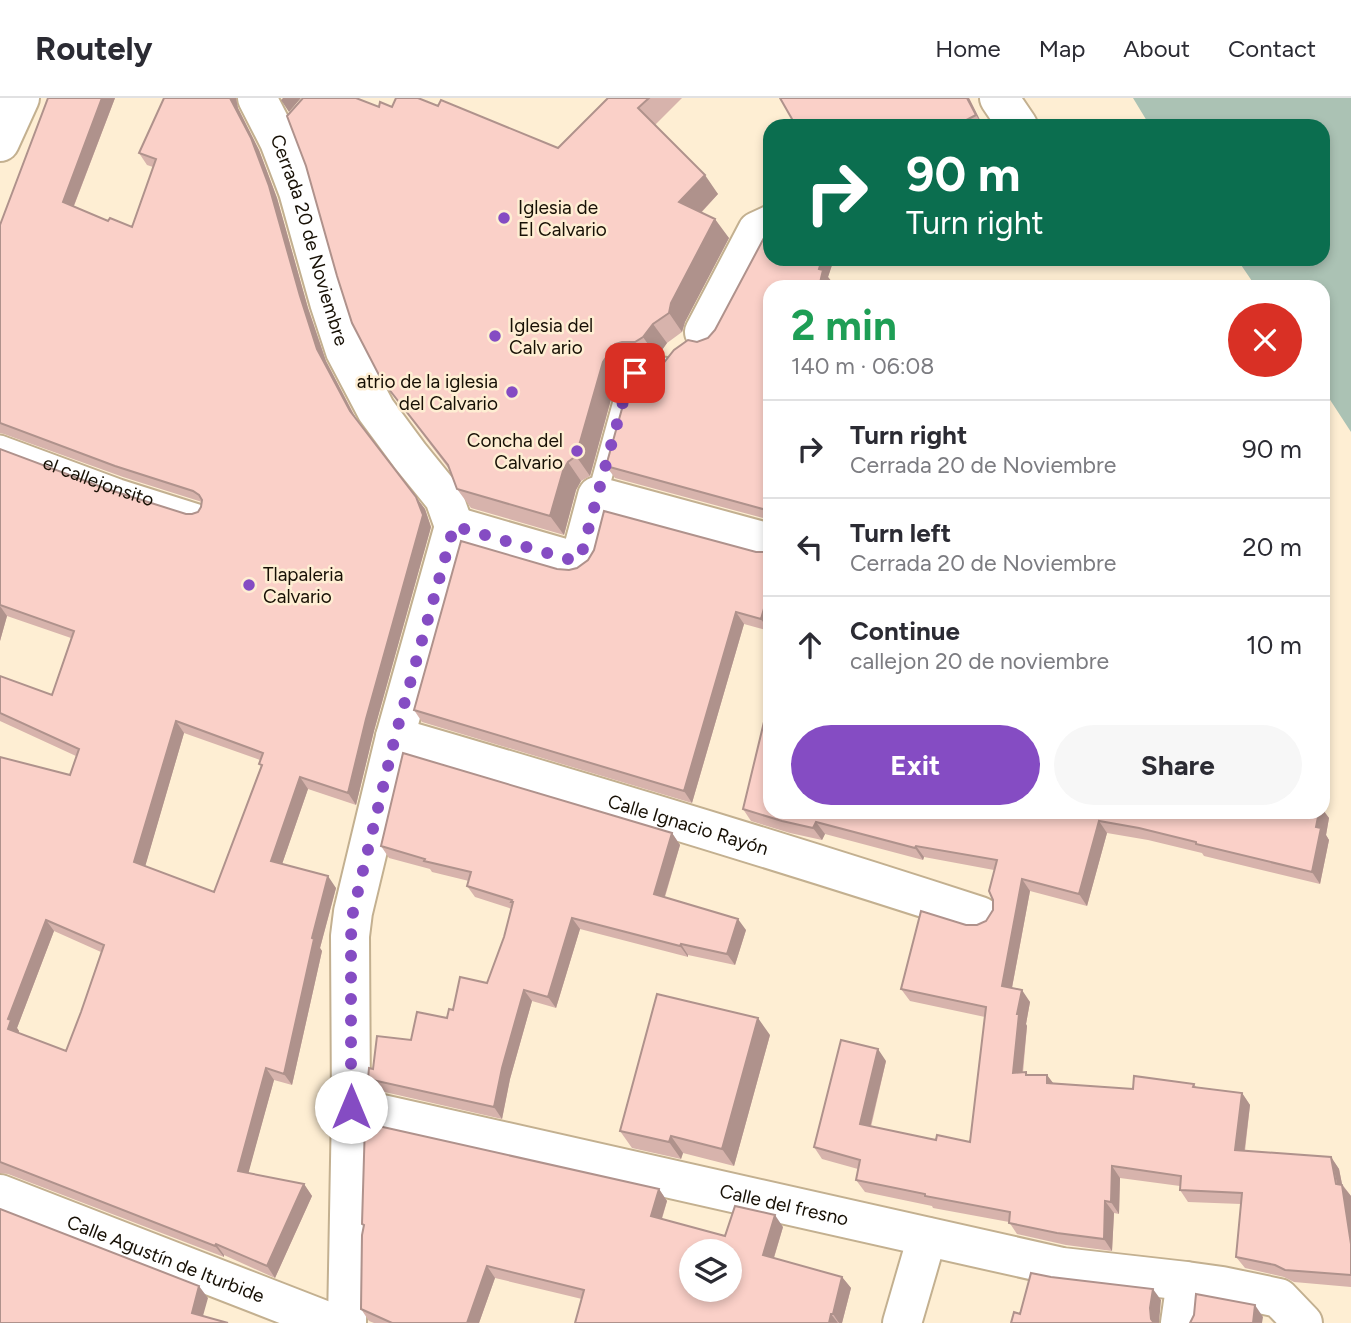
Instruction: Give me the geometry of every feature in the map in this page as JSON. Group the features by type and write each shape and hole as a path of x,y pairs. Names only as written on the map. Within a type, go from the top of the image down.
{"street":[{"name":"Cerrada 20 de Noviembre","path":"257,98 287,133 298,191 345,351 376,410 444,498 454,526"},
{"path":"999,98 1013,119"},
{"path":"690,342 757,231 763,228"},
{"path":"347,1323 353,912 395,737 454,526 576,560 581,556 597,496 763,540"},
{"name":"Calle Ignacio Rayón","path":"395,737 712,830 980,916"},
{"name":"Calle del fresno","path":"351,1107 1062,1266 1204,1284 1279,1298 1303,1323"},
{"name":"Calle Agustín de Iturbide","path":"0,1194 332,1323"},
{"path":"902,1323 927,1237"},
{"path":"1180,1323 1204,1284"}],"lane":[{"path":"597,496 627,387 635,373 652,373 665,366 690,342"},
{"name":"el callejonsito","path":"0,445 119,489 198,514"}],"green space":[{"path":"1133,98 1351,98 1351,432 1330,400 1330,280 1251,280 1242,266 1330,266 1330,119 1146,119"}],"building":[{"path":"48,98 102,98 63,202 108,221 110,218 132,227 156,159 139,153 164,98 230,98 251,138 269,186 317,349 350,411 416,497 423,515 348,793 300,777 271,861 328,876 312,938 314,939 284,1074 266,1068 238,1171 304,1184 267,1266 0,1162 0,757 70,775 79,749 0,713 0,676 52,695 74,631 0,605 0,449 107,489 186,514 198,512 202,500 193,491 115,466 0,423 0,225","holes":["176,721 263,753 259,764 262,765 214,892 134,862","46,920 104,945 66,1051 8,1029 11,1020 8,1019"]},
{"name":"Iglesia del Calv ario","path":"303,98 356,98 379,107 380,102 392,107 396,98 418,98 438,106 441,100 558,148 608,98 649,98 638,108 705,175 679,202 715,219 671,303 669,313 635,342 615,344 603,362 576,456 568,462 563,471 550,516 457,489 448,465 381,379 352,323 306,166 287,116"},
{"path":"780,98 967,98 976,115 968,119 792,119"},
{"path":"763,240 763,266 820,266 819,269 823,270 821,280 763,280 763,509 606,466 634,373 649,372 662,365 674,350 688,340 697,342 708,338 715,330"},
{"path":"604,511 763,552 761,619 736,612 684,791 414,710 461,541 557,569 569,570 588,560 594,550"},
{"path":"763,726 763,815 743,809"},
{"path":"403,753 672,833 654,894 738,919 727,954 681,944 680,946 572,918 548,997 524,990 494,1107 368,1079 369,1068 373,1069 377,1036 411,1040 417,1012 447,1018 449,1009 453,1010 460,977 487,983 504,937 513,902 467,886 471,872 424,861 425,859 381,846"},
{"path":"776,819 1318,819 1316,827 1321,828 1312,872 1139,828 1099,821 1079,894 1022,879 1002,986 1022,990 1017,1014 1013,1073 1047,1075 1047,1083 1133,1089 1134,1076 1242,1093 1235,1150 1331,1157 1336,1184 1342,1185 1351,1244 1351,1275 1285,1270 1275,1265 1236,1257 1242,1193 1180,1190 1181,1176 1112,1166 1111,1202 1105,1201 1104,1239 1009,1223 1010,1212 856,1180 860,1160 814,1147 841,1040 878,1049 860,1124 936,1140 937,1135 970,1142 986,1007 901,989 921,911 966,925 977,925 986,921 993,910 989,891 997,860 916,846 915,848 816,822 813,828"},
{"path":"657,994 758,1018 722,1149 671,1136 669,1142 620,1131"},
{"path":"365,1123 659,1189 651,1216 725,1236 735,1206 775,1215 763,1255 842,1277 829,1323 575,1323 584,1290 487,1266 467,1323 392,1323 361,1309"},
{"path":"0,1209 199,1286 192,1313 228,1323 0,1323"},
{"path":"1031,1273 1153,1289 1150,1308 1154,1323 1011,1323 1014,1312 1020,1314"},
{"path":"1196,1294 1255,1305 1253,1323 1190,1323 1194,1315"}],"place":[{"name":"Iglesia de El Calvario","path":"504,218"},
{"name":"Iglesia del Calv ario","path":"495,336"},
{"name":"atrio de la iglesia del Calvario","path":"512,392"},
{"name":"Concha del Calvario","path":"577,451"},
{"name":"Tlapaleria Calvario","path":"249,585"}],"route":[{"path":"351,1107 353,912 395,737 454,526 571,560 581,556 627,387 635,373"}]}
